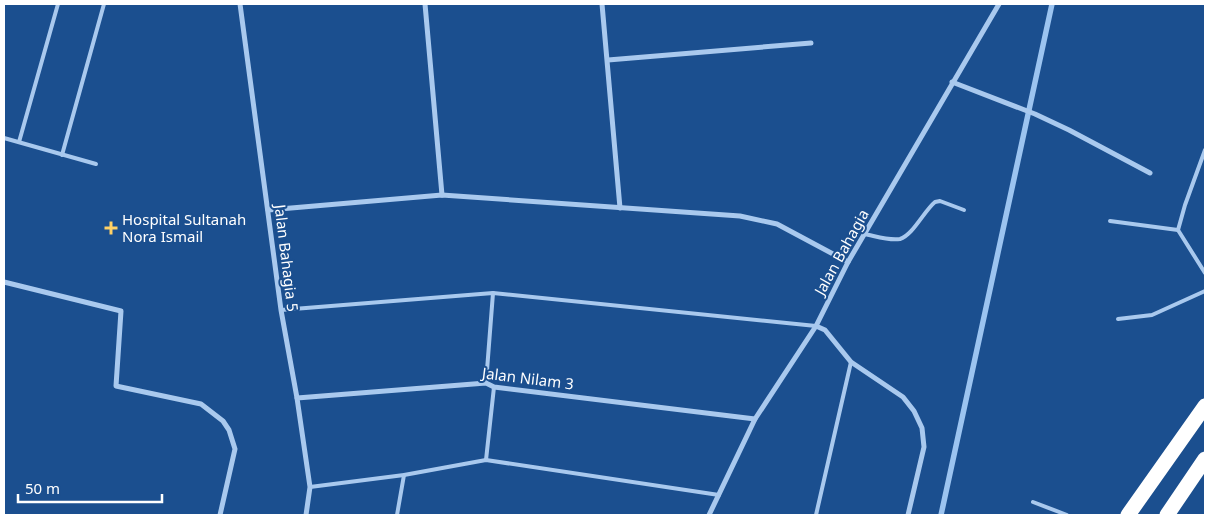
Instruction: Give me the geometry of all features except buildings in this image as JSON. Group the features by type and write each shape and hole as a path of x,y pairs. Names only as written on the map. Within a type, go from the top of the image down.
{"highway":[{"path":"1128,515 1205,406"},
{"path":"1167,515 1205,459"}],"street":[{"name":"Jalan Bahagia 5","path":"240,4 280,310 297,398 310,487 306,515"},
{"path":"425,4 442,195"},
{"path":"602,4 620,208"},
{"name":"Jalan Bahagia","path":"709,515 755,419 816,326 848,262 952,82 992,19 999,4"},
{"path":"608,60 811,43"},
{"path":"952,82 1035,114 1150,173"},
{"path":"268,210 442,195 740,216 777,224 848,262"},
{"path":"4,282 121,311 116,386 201,404 215,414 230,430 235,449 220,515"},
{"path":"816,326 825,330 851,362 904,397 914,411 922,428 924,448 908,515"},
{"name":"Jalan Nilam 3","path":"297,398 486,383 494,387 755,419"}],"lane":[{"path":"19,142 58,4"},
{"path":"62,154 104,4"},
{"path":"4,138 96,164"},
{"path":"1205,150 1178,230 1205,273"},
{"path":"864,234 886,239 900,239 912,230 935,202 964,210"},
{"path":"1110,221 1178,230"},
{"path":"1118,319 1152,315 1205,291"},
{"path":"486,383 493,293"},
{"path":"280,310 493,293 816,326"},
{"path":"816,515 851,362"},
{"path":"486,460 494,387"},
{"path":"310,487 404,475 486,460 719,495"},
{"path":"397,515 404,475"},
{"path":"1033,502 1068,515"}],"waterway":[{"path":"941,515 1052,4"}],"place":[{"name":"Hospital Sultanah Nora Ismail","path":"111,228"}]}
